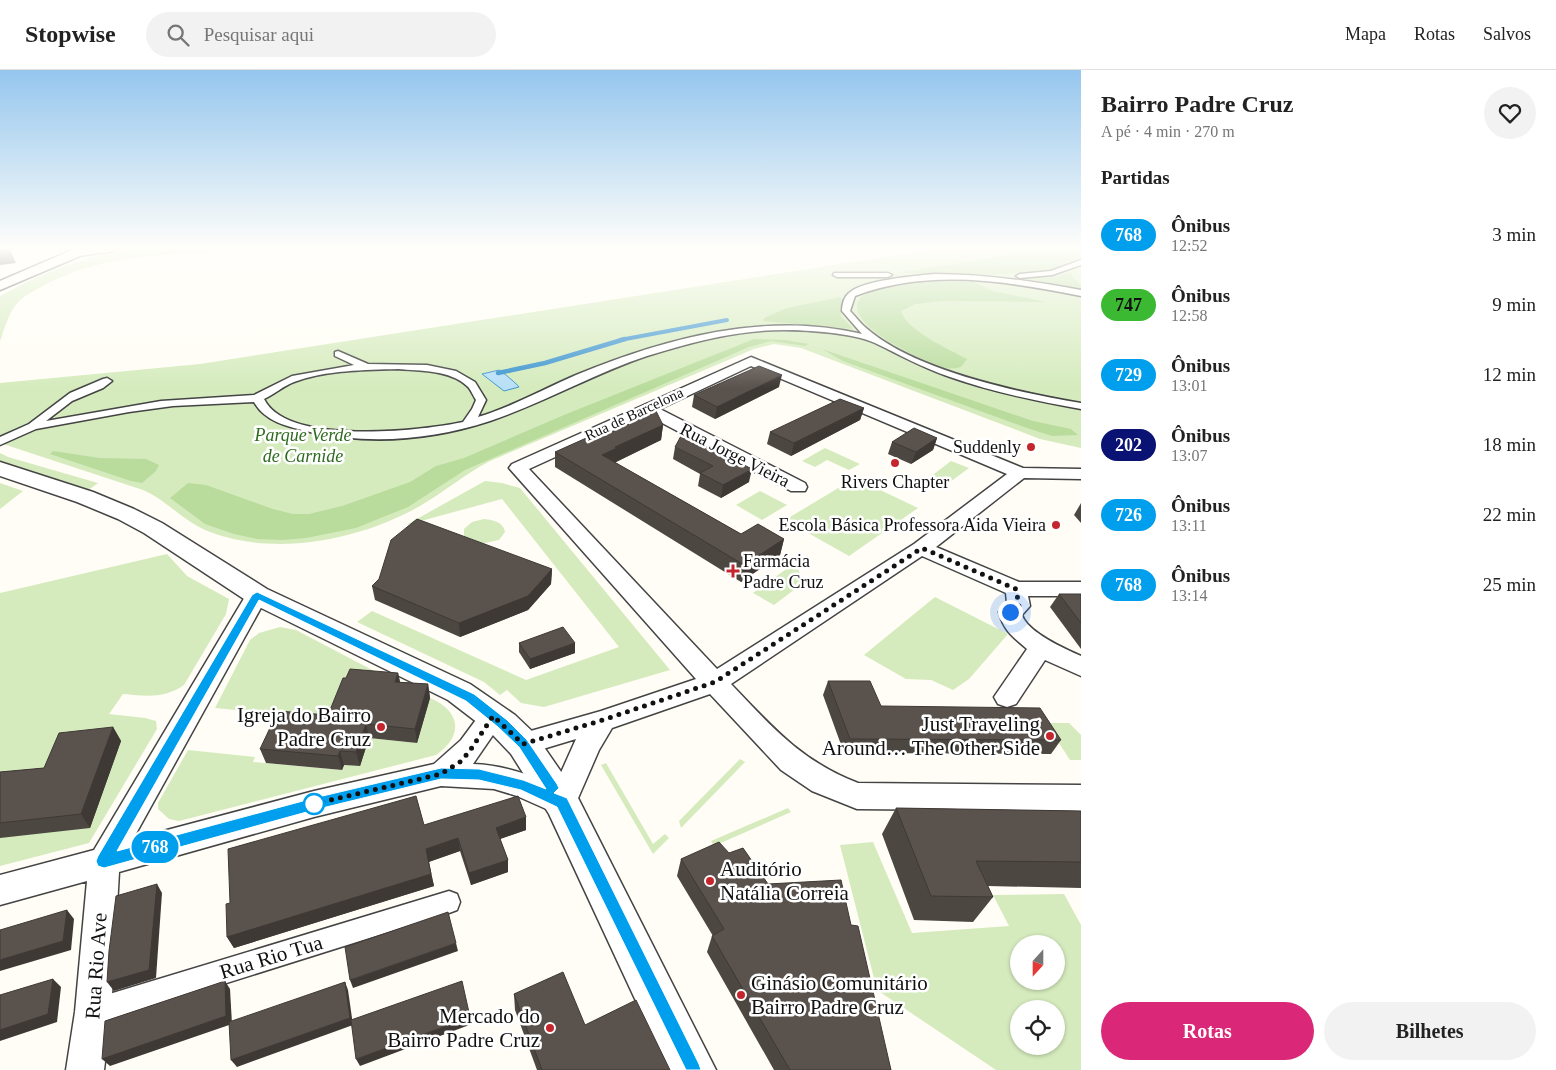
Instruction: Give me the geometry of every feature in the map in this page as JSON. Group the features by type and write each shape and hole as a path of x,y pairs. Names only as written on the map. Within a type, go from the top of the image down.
{"street":[{"path":"852,295 847,303 846,311 859,329 875,340 924,363 989,386 1035,398 1081,406"},
{"path":"258,398 264,410 286,422 313,429 380,435 405,435 487,418 593,372 673,346 728,332 783,326 825,329 875,340"},
{"path":"338,354 353,362 376,366"},
{"name":"Rua de Barcelona","path":"715,682 518,468 751,361 1020,474"},
{"path":"0,441 33,426 158,404 258,398 294,378 328,371 376,366 422,366 454,375 469,383 481,400 478,409 468,423"},
{"path":"33,426 53,408 76,394 101,386 107,381"},
{"name":"Rua Jorge Vieira","path":"646,408 798,487"},
{"path":"0,469 85,497 126,514 153,528 257,595 459,692 493,716 523,744 562,803 692,1070"},
{"path":"523,744 603,720 715,682 922,548 1020,474 1081,474"},
{"path":"922,548 1016,589 1081,589"},
{"path":"1016,589 1019,606 1010,612 1013,624 1041,647 1081,666"},
{"path":"104,861 257,595"},
{"path":"1007,697 1041,647"},
{"path":"715,682 791,762 822,782 857,796 1081,798"},
{"path":"441,774 460,762 469,752 493,716"},
{"path":"562,803 587,745 603,720"},
{"path":"0,890 314,804 441,774 464,773 494,777 523,785 562,803"},
{"name":"Rua Rio Ave","path":"85,1070 93,1012 104,861"},
{"name":"Rua Rio Tua","path":"93,1012 449,902"}],"green space":[{"path":"27,295 20,300 10,314 0,341 0,296"},
{"name":"Parque Verde de Carnide","path":"644,295 1081,295 1081,448 1040,439 801,348 774,344 754,349 490,461 420,506 396,518 345,536 317,541 290,544 262,543 210,532 192,523 143,490 0,443 0,383 200,364"},
{"path":"1011,295 1046,302 943,301 915,304 901,311 911,325 920,332 967,359 961,367 946,368 904,350 872,329 861,318 857,306 862,296"},
{"path":"841,297 841,316 853,329 763,321 764,318 787,308"},
{"path":"754,339 785,340 809,344 805,346 771,341 749,347 465,470 408,507 356,528 306,538 283,540 257,539 234,534 205,524 170,498 188,483 206,485 273,509 293,514 309,514 342,506 410,482 436,466 464,458 564,415"},
{"path":"822,349 1033,421 1071,429 1078,435 1052,436 1027,428 843,361"},
{"path":"825,448 860,464 849,470 827,460 815,467 802,461"},
{"path":"53,451 100,458 146,459 159,465 156,471 142,483 50,454"},
{"path":"0,453 98,483 87,491 0,463"},
{"path":"951,461 969,468 950,482 925,481"},
{"path":"855,478 918,508 849,556 785,520"},
{"path":"485,481 520,488 670,670 544,707 521,703 507,690 500,695 484,682 357,622 372,611 526,680 619,647 502,499 406,525"},
{"path":"0,483 23,491 0,509"},
{"path":"760,491 787,505 762,520 736,505"},
{"path":"484,519 495,521 502,526 505,532 499,540 480,544 464,537 464,529 472,522"},
{"path":"167,554 187,576 229,599 226,614 184,685 162,695 123,694 109,714 156,721 157,729 89,843 0,866 0,593"},
{"path":"796,562 803,583 774,605 753,593"},
{"path":"935,597 1008,634 969,679 953,690 931,680 906,679 864,655"},
{"path":"280,627 296,630 401,685 327,719 215,708 250,640 259,633"},
{"path":"430,698 448,710 455,724 455,732 451,740 436,755 179,821 169,819 158,809 158,803 188,750 255,757 253,762 342,770 344,765 360,766 369,738 417,743"},
{"path":"1046,723 1069,723 1081,735 1081,760 1070,760"},
{"path":"740,759 745,762 681,828 679,821"},
{"path":"606,763 653,844 665,834 669,838 653,854 601,765"},
{"path":"788,808 791,812 714,846 711,841"},
{"path":"873,842 912,933 1009,926 993,895 1064,894 1081,925 1081,1070 996,1070 877,990 840,845"}],"water":[{"path":"499,370 519,387 504,391 482,374"}],"building":[{"path":"759,366 782,375 717,407 694,395"},
{"path":"840,399 864,408 794,443 770,432"},
{"path":"656,411 663,425 602,455 741,534 758,524 784,539 744,565 555,452 593,435 599,438"},
{"path":"914,428 937,438 916,452 892,442"},
{"path":"682,434 752,469 723,485 700,473 713,466 675,447"},
{"path":"417,519 552,569 528,596 459,623 372,586 379,579 391,540"},
{"path":"1059,594 1081,594 1081,623"},
{"path":"563,627 575,643 530,659 519,643"},
{"name":"Igreja do Bairro Padre Cruz","path":"350,669 398,673 395,682 428,684 415,729 366,724 356,752 340,751 338,756 260,749 278,711 328,715 343,678 346,678"},
{"path":"828,681 870,681 881,706 1040,708 1061,740 850,739"},
{"path":"113,727 81,814 0,823 0,772 44,768 59,733"},
{"path":"416,796 424,825 518,796 526,817 496,828 508,860 469,873 458,838 426,849 431,874 227,937 226,904 230,903 228,849"},
{"path":"896,808 1081,811 1081,862 976,861 993,897 931,896"},
{"path":"719,842 729,853 743,848 768,884 841,880 851,925 858,926 891,1070 790,1070 712,936 724,929 681,859"},
{"path":"157,884 149,970 107,982 116,896"},
{"path":"67,910 63,941 0,960 0,930"},
{"path":"448,912 456,943 350,980 345,947"},
{"name":"Mercado do Bairro Padre Cruz","path":"563,972 585,1025 636,1000 670,1070 542,1070 514,994"},
{"path":"53,979 48,1014 0,1030 0,995"},
{"path":"225,981 226,1016 102,1059 105,1021"},
{"path":"462,981 470,1017 356,1059 351,1020"},
{"path":"345,982 350,1018 231,1060 229,1022"}],"waterway":[{"path":"624,339 727,320"},
{"path":"498,373 545,363 624,339"},
{"path":"620,340 624,339"}],"bus line":[{"name":"768","path":"552,788 523,744 503,724 470,697 257,595 104,861 314,804 441,774 464,773 494,777 523,785 562,803 693,1070"}],"place":[{"name":"Suddenly","path":"1031,447"},
{"name":"Rivers Chapter","path":"895,463"},
{"name":"Escola Básica Professora Aida Vieira","path":"1056,525"},
{"name":"Farmácia Padre Cruz","path":"733,571"},
{"name":"Igreja do Bairro Padre Cruz","path":"381,727"},
{"name":"Just Traveling Around… The Other Side","path":"1050,736"},
{"name":"Auditório Natália Correia","path":"710,881"},
{"name":"Ginásio Comunitário Bairro Padre Cruz","path":"741,995"},
{"name":"Mercado do Bairro Padre Cruz","path":"550,1028"}],"route":[{"path":"314,804 441,774 460,762 469,752 493,716 523,744 603,720 715,682 922,548 1016,589 1019,606 1010,612"}]}
